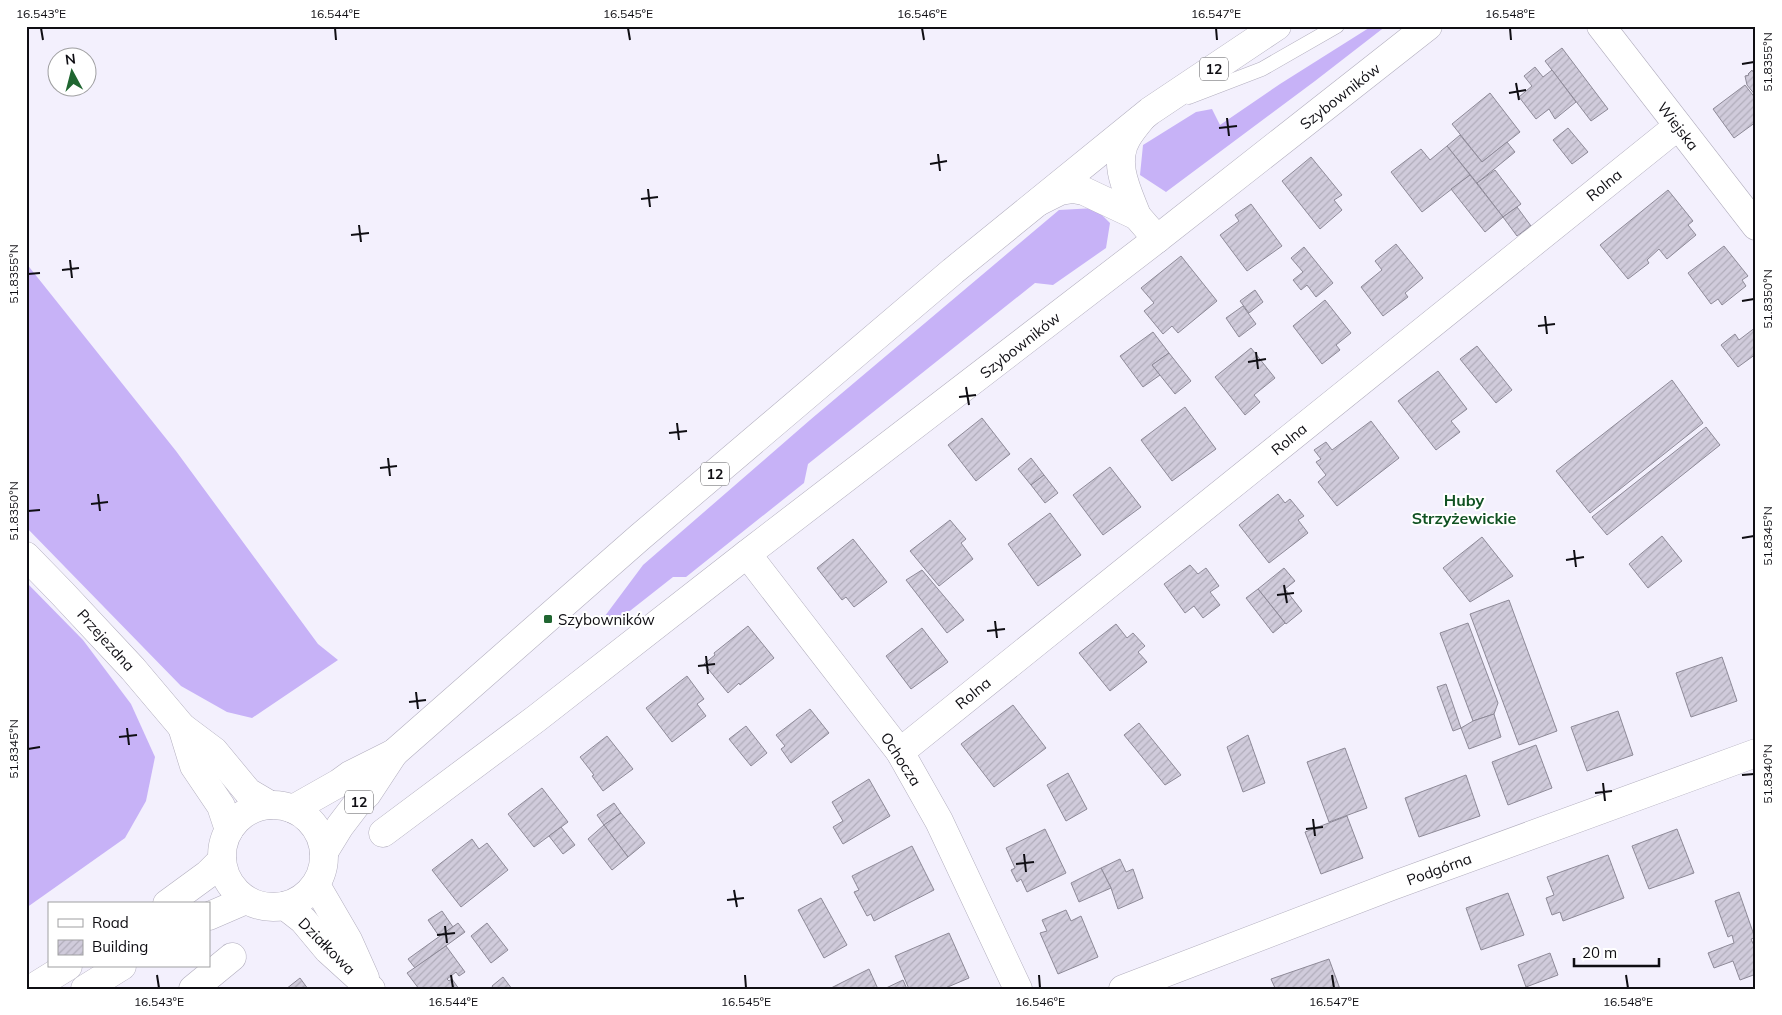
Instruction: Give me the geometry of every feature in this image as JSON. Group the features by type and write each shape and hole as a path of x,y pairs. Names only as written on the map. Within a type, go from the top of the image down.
{"street":[{"name":"12","path":"246,900 234,889 226,876 222,860 223,842 229,830 241,816 254,808 282,807 339,783 350,775 394,753 640,537 953,271 1146,115 1277,26"},
{"name":"Szybowników","path":"383,833 544,712 746,554 1157,239 1428,26"},
{"name":"Wiejska","path":"1601,26 1756,226"},
{"path":"1146,115 1126,139 1120,165 1137,216 1157,239"},
{"name":"Rolna","path":"900,752 1678,126"},
{"path":"1040,201 1060,191 1073,189 1084,191 1137,216"},
{"name":"Ochocza","path":"746,554 900,752 939,821 1018,989"},
{"name":"Przejezdna","path":"26,556 133,669 182,727 214,751 248,792 282,807"},
{"name":"Przejezdna","path":"182,727 194,766 221,806 229,830"},
{"name":"12","path":"316,885 323,866 324,852 345,819 367,794 394,753"},
{"name":"Podgórna","path":"1123,989 1392,886 1756,753"},
{"path":"282,807 306,817 315,827 321,839 324,852"},
{"path":"170,902 208,874 222,860"},
{"path":"210,916 246,900 258,906 285,906 302,899 316,885"},
{"name":"Działkowa","path":"316,885 348,940 370,987"},
{"name":"Działkowa","path":"285,906 303,920 328,950 370,987"},
{"path":"193,989 232,957"},
{"path":"31,989 65,968"},
{"path":"85,989 119,968"}],"lane":[{"path":"1146,115 1262,69 1337,26"}],"shaded area":[{"path":"1372,26 1386,26 1166,192 1140,175 1143,145 1196,112 1212,109 1220,125 1280,84"},
{"path":"1095,208 1110,223 1106,248 1053,285 1035,283 808,464 804,483 686,577 673,577 612,625 602,620 643,565 810,420 1059,210"},
{"path":"26,263 176,451 318,644 338,660 252,718 227,712 181,686 26,527"},
{"path":"26,582 83,640 131,704 155,757 146,801 125,838 26,908"}],"building":[{"path":"1562,48 1608,109 1591,121 1545,61"},
{"path":"1535,67 1543,77 1552,70 1576,102 1555,119 1549,109 1536,119 1519,97 1532,86 1524,76"},
{"path":"1752,70 1753,72 1756,70 1756,96 1747,85 1745,76 1749,75"},
{"path":"1745,85 1756,99 1756,122 1734,138 1713,109"},
{"path":"1490,93 1520,132 1482,162 1452,124"},
{"path":"1568,128 1588,152 1572,164 1553,140"},
{"path":"1460,135 1482,162 1507,142 1515,152 1477,183 1447,146"},
{"path":"1447,146 1470,175 1422,212 1391,172 1421,149 1430,160"},
{"path":"1311,157 1342,195 1334,200 1342,210 1320,229 1282,181"},
{"path":"1495,170 1521,204 1503,217 1477,183"},
{"path":"1470,175 1503,217 1485,232 1451,189"},
{"path":"1668,190 1693,221 1688,225 1696,235 1667,259 1659,249 1647,260 1649,263 1628,279 1600,245"},
{"path":"1251,204 1282,246 1247,271 1220,235 1239,221 1235,215"},
{"path":"1517,207 1531,226 1517,236 1503,217"},
{"path":"1396,244 1423,278 1405,293 1408,297 1383,316 1361,287 1382,270 1375,261"},
{"path":"1724,246 1748,276 1742,280 1746,286 1722,305 1718,299 1711,304 1688,273"},
{"path":"1304,247 1333,283 1316,297 1307,285 1301,290 1293,280 1303,272 1291,258"},
{"path":"1181,256 1217,301 1178,333 1172,326 1163,334 1144,311 1154,303 1141,288"},
{"path":"1255,290 1263,302 1249,313 1240,301"},
{"path":"1325,300 1351,333 1336,345 1340,350 1322,364 1293,326"},
{"path":"1243,306 1256,324 1239,337 1226,318"},
{"path":"1756,327 1756,354 1738,367 1721,345 1735,334 1739,340"},
{"path":"1153,332 1169,353 1152,365 1160,375 1143,387 1120,356"},
{"path":"1477,346 1512,390 1496,403 1460,359"},
{"path":"1251,348 1275,378 1254,395 1260,402 1245,415 1215,377"},
{"path":"1169,353 1191,381 1175,394 1152,365"},
{"path":"1438,371 1467,409 1451,421 1460,432 1436,450 1398,401"},
{"path":"1672,380 1703,423 1590,513 1556,471"},
{"path":"1185,407 1216,449 1172,481 1141,440"},
{"path":"982,418 1010,454 976,481 948,445"},
{"path":"1371,421 1399,458 1337,506 1318,482 1326,475 1316,462 1321,459 1314,450 1326,442 1332,450"},
{"path":"1706,427 1720,445 1607,535 1592,517"},
{"path":"1031,458 1044,475 1031,485 1018,469"},
{"path":"1110,467 1141,507 1103,535 1073,495"},
{"path":"1044,475 1058,493 1045,503 1031,485"},
{"path":"1278,494 1285,503 1290,499 1304,516 1298,520 1308,533 1269,563 1239,525"},
{"path":"1050,513 1081,555 1038,586 1008,544"},
{"path":"950,520 966,539 961,543 973,559 939,586 910,551"},
{"path":"1662,536 1682,561 1648,588 1629,564"},
{"path":"1482,537 1513,576 1470,602 1443,568"},
{"path":"853,539 887,582 854,607 846,597 842,600 817,568"},
{"path":"1190,565 1198,574 1206,568 1219,586 1210,592 1220,605 1203,618 1194,606 1185,613 1164,584"},
{"path":"1284,568 1295,581 1285,589 1302,611 1286,624 1258,589"},
{"path":"922,570 964,620 947,633 906,580"},
{"path":"1258,589 1285,623 1273,633 1246,598"},
{"path":"1509,600 1557,731 1519,745 1470,614"},
{"path":"1468,623 1498,703 1494,714 1473,721 1440,633"},
{"path":"1116,624 1127,638 1133,633 1145,646 1138,652 1147,662 1110,691 1079,653"},
{"path":"748,626 774,658 728,693 704,664 715,655 714,653"},
{"path":"922,628 948,662 911,689 886,656"},
{"path":"1722,657 1737,701 1691,717 1676,673"},
{"path":"687,676 704,699 697,704 706,716 672,742 646,708"},
{"path":"1446,684 1461,728 1453,731 1437,687"},
{"path":"1013,705 1046,748 994,787 961,744"},
{"path":"810,709 829,733 791,763 781,749 785,746 776,735"},
{"path":"1618,711 1633,755 1587,771 1571,727"},
{"path":"1494,714 1501,737 1469,749 1461,728 1473,721"},
{"path":"1139,723 1181,775 1165,785 1124,735"},
{"path":"746,726 767,753 751,766 729,739"},
{"path":"1248,735 1265,783 1243,792 1227,747"},
{"path":"607,736 633,769 603,791 592,776 594,775 580,757"},
{"path":"1536,745 1552,788 1508,805 1492,762"},
{"path":"1345,748 1367,808 1329,822 1307,762"},
{"path":"1068,773 1087,809 1066,821 1047,785"},
{"path":"1466,775 1480,816 1419,837 1405,798"},
{"path":"869,779 890,816 843,844 833,827 843,821 832,802"},
{"path":"542,788 568,822 534,847 508,814"},
{"path":"614,803 621,813 604,825 597,815"},
{"path":"621,813 645,843 628,857 604,825"},
{"path":"1347,816 1363,858 1321,874 1305,832"},
{"path":"604,825 628,857 612,870 588,839"},
{"path":"561,827 575,845 563,854 549,836"},
{"path":"1045,829 1066,873 1027,892 1021,879 1017,882 1011,870 1015,868 1006,848"},
{"path":"1677,829 1694,873 1649,889 1632,846"},
{"path":"472,839 479,849 487,843 508,870 461,907 432,870"},
{"path":"912,846 934,890 874,921 871,914 867,916 854,892 859,890 852,876"},
{"path":"1608,855 1624,898 1563,921 1560,912 1552,915 1546,898 1554,895 1547,877"},
{"path":"1120,859 1126,872 1133,869 1143,898 1118,909 1111,888 1101,868"},
{"path":"1101,868 1111,888 1079,902 1071,883"},
{"path":"1739,892 1755,938 1751,939 1756,950 1756,974 1740,980 1733,961 1714,968 1708,953 1734,943 1732,935 1728,937 1715,901"},
{"path":"1508,893 1524,935 1481,950 1466,908"},
{"path":"821,898 847,945 824,958 798,910"},
{"path":"1066,910 1071,921 1081,916 1098,957 1058,974 1040,933 1047,931 1042,920"},
{"path":"442,911 453,927 439,936 428,920"},
{"path":"458,923 465,932 415,968 408,959"},
{"path":"487,923 508,950 491,963 471,936"},
{"path":"949,933 969,978 943,989 909,989 895,956"},
{"path":"446,946 465,972 459,976 456,972 447,979 449,981 452,979 459,989 419,989 407,973"},
{"path":"1550,953 1558,975 1526,987 1518,965"},
{"path":"1329,959 1340,989 1273,989 1275,988 1271,979"},
{"path":"869,969 878,989 829,989"},
{"path":"503,977 512,989 494,989 492,986"},
{"path":"300,978 308,989 286,989"},
{"path":"903,980 907,989 884,989"}],"place":[{"name":"Szybowników","path":"548,619"}],"district":[{"name":"Huby Strzyżewickie","path":"1464,509"}]}
